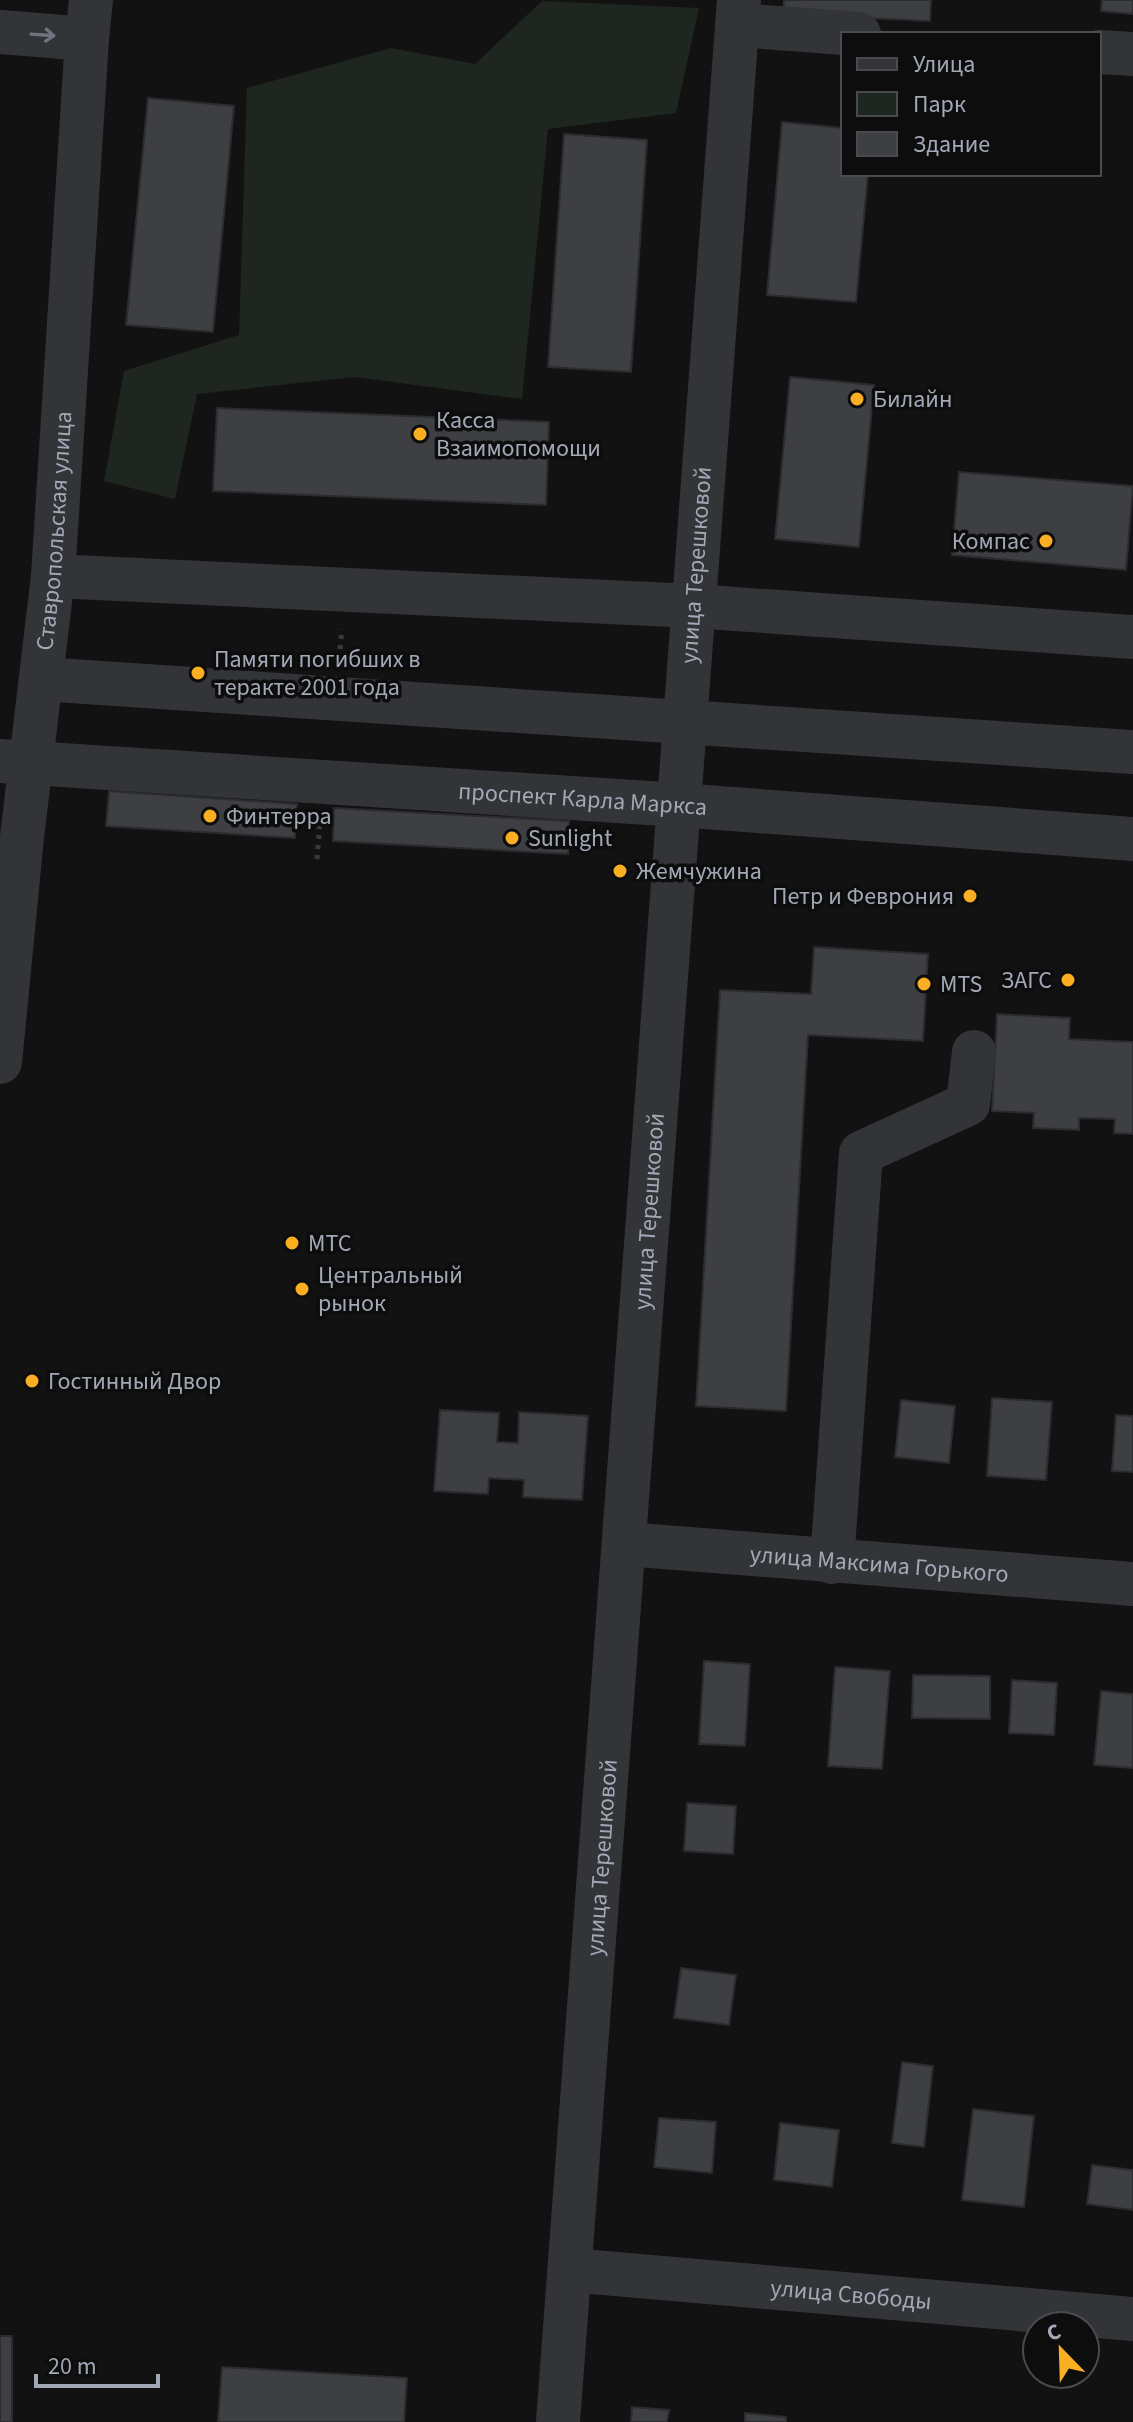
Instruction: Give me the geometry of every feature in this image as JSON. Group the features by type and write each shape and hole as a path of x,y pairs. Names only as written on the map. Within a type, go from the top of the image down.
{"street":[{"path":"738,13 847,32"},
{"name":"улица Терешковой","path":"558,2422 738,13"},
{"path":"0,32 89,19"},
{"name":"Ставропольская улица","path":"0,1062 22,837 16,762 41,679 53,576 89,19"},
{"path":"1101,52 1133,54"},
{"path":"53,576 693,606 1133,637"},
{"path":"41,679 1133,752"},
{"name":"проспект Карла Маркса","path":"16,762 679,805 1133,839"},
{"path":"832,1562 861,1153 968,1104 974,1052"},
{"name":"улица Максима Горького","path":"626,1544 1133,1584"},
{"name":"улица Свободы","path":"570,2270 1133,2319"}],"green space":[{"path":"542,1 699,8 676,113 548,129 522,399 355,377 197,394 175,499 104,481 124,371 239,335 247,88 391,48 475,64"}],"building":[{"path":"784,0 931,0 930,21 783,14"},
{"path":"1102,0 1133,0 1133,14 1101,11"},
{"path":"148,98 234,106 213,332 126,325"},
{"path":"782,122 841,128 841,176 868,176 856,302 767,295"},
{"path":"564,134 647,140 631,372 548,367"},
{"path":"790,377 874,385 859,547 775,539"},
{"path":"217,408 549,422 546,505 213,491"},
{"path":"959,472 1133,486 1126,570 952,555"},
{"path":"109,791 297,804 295,838 106,826"},
{"path":"334,808 569,821 568,854 333,841"},
{"path":"814,947 928,954 923,1041 808,1035 786,1411 696,1406 720,990 811,994"},
{"path":"997,1014 1070,1018 1069,1039 1133,1042 1133,1134 1114,1133 1115,1119 1079,1118 1079,1130 1033,1128 1034,1113 992,1111"},
{"path":"992,1398 1052,1402 1046,1480 987,1476"},
{"path":"901,1400 955,1406 949,1463 895,1457"},
{"path":"440,1410 499,1413 497,1442 518,1443 519,1412 588,1416 582,1500 523,1497 524,1480 489,1478 488,1494 434,1491"},
{"path":"1116,1415 1133,1416 1133,1472 1112,1471"},
{"path":"704,1661 750,1664 745,1746 699,1744"},
{"path":"835,1667 890,1671 882,1769 828,1766"},
{"path":"913,1675 990,1676 990,1719 912,1718"},
{"path":"1012,1680 1057,1683 1054,1735 1009,1733"},
{"path":"1101,1691 1133,1694 1133,1768 1094,1765"},
{"path":"687,1803 736,1806 733,1854 684,1851"},
{"path":"681,1968 736,1975 729,2025 674,2018"},
{"path":"902,2062 933,2066 924,2147 892,2143"},
{"path":"973,2109 1034,2116 1024,2207 962,2200"},
{"path":"659,2118 716,2122 712,2173 654,2167"},
{"path":"780,2123 839,2130 832,2187 774,2180"},
{"path":"1092,2165 1133,2170 1133,2210 1087,2204"},
{"path":"0,2336 12,2336 12,2422 0,2422"},
{"path":"222,2367 407,2378 404,2422 218,2422"},
{"path":"632,2407 669,2410 667,2422 631,2422"},
{"path":"745,2413 786,2417 786,2422 745,2422"}],"place":[{"name":"Билайн","path":"857,399"},
{"name":"Касса Взаимопомощи","path":"420,434"},
{"name":"Компас","path":"1046,541"},
{"name":"Памяти погибших в теракте 2001 года","path":"198,673"},
{"name":"Финтерра","path":"210,816"},
{"name":"Sunlight","path":"512,838"},
{"name":"Жемчужина","path":"620,871"},
{"name":"Петр и Феврония","path":"970,896"},
{"name":"ЗАГС","path":"1068,980"},
{"name":"MTS","path":"924,984"},
{"name":"МТС","path":"292,1243"},
{"name":"Центральный рынок","path":"302,1289"},
{"name":"Гостинный Двор","path":"32,1381"}]}
